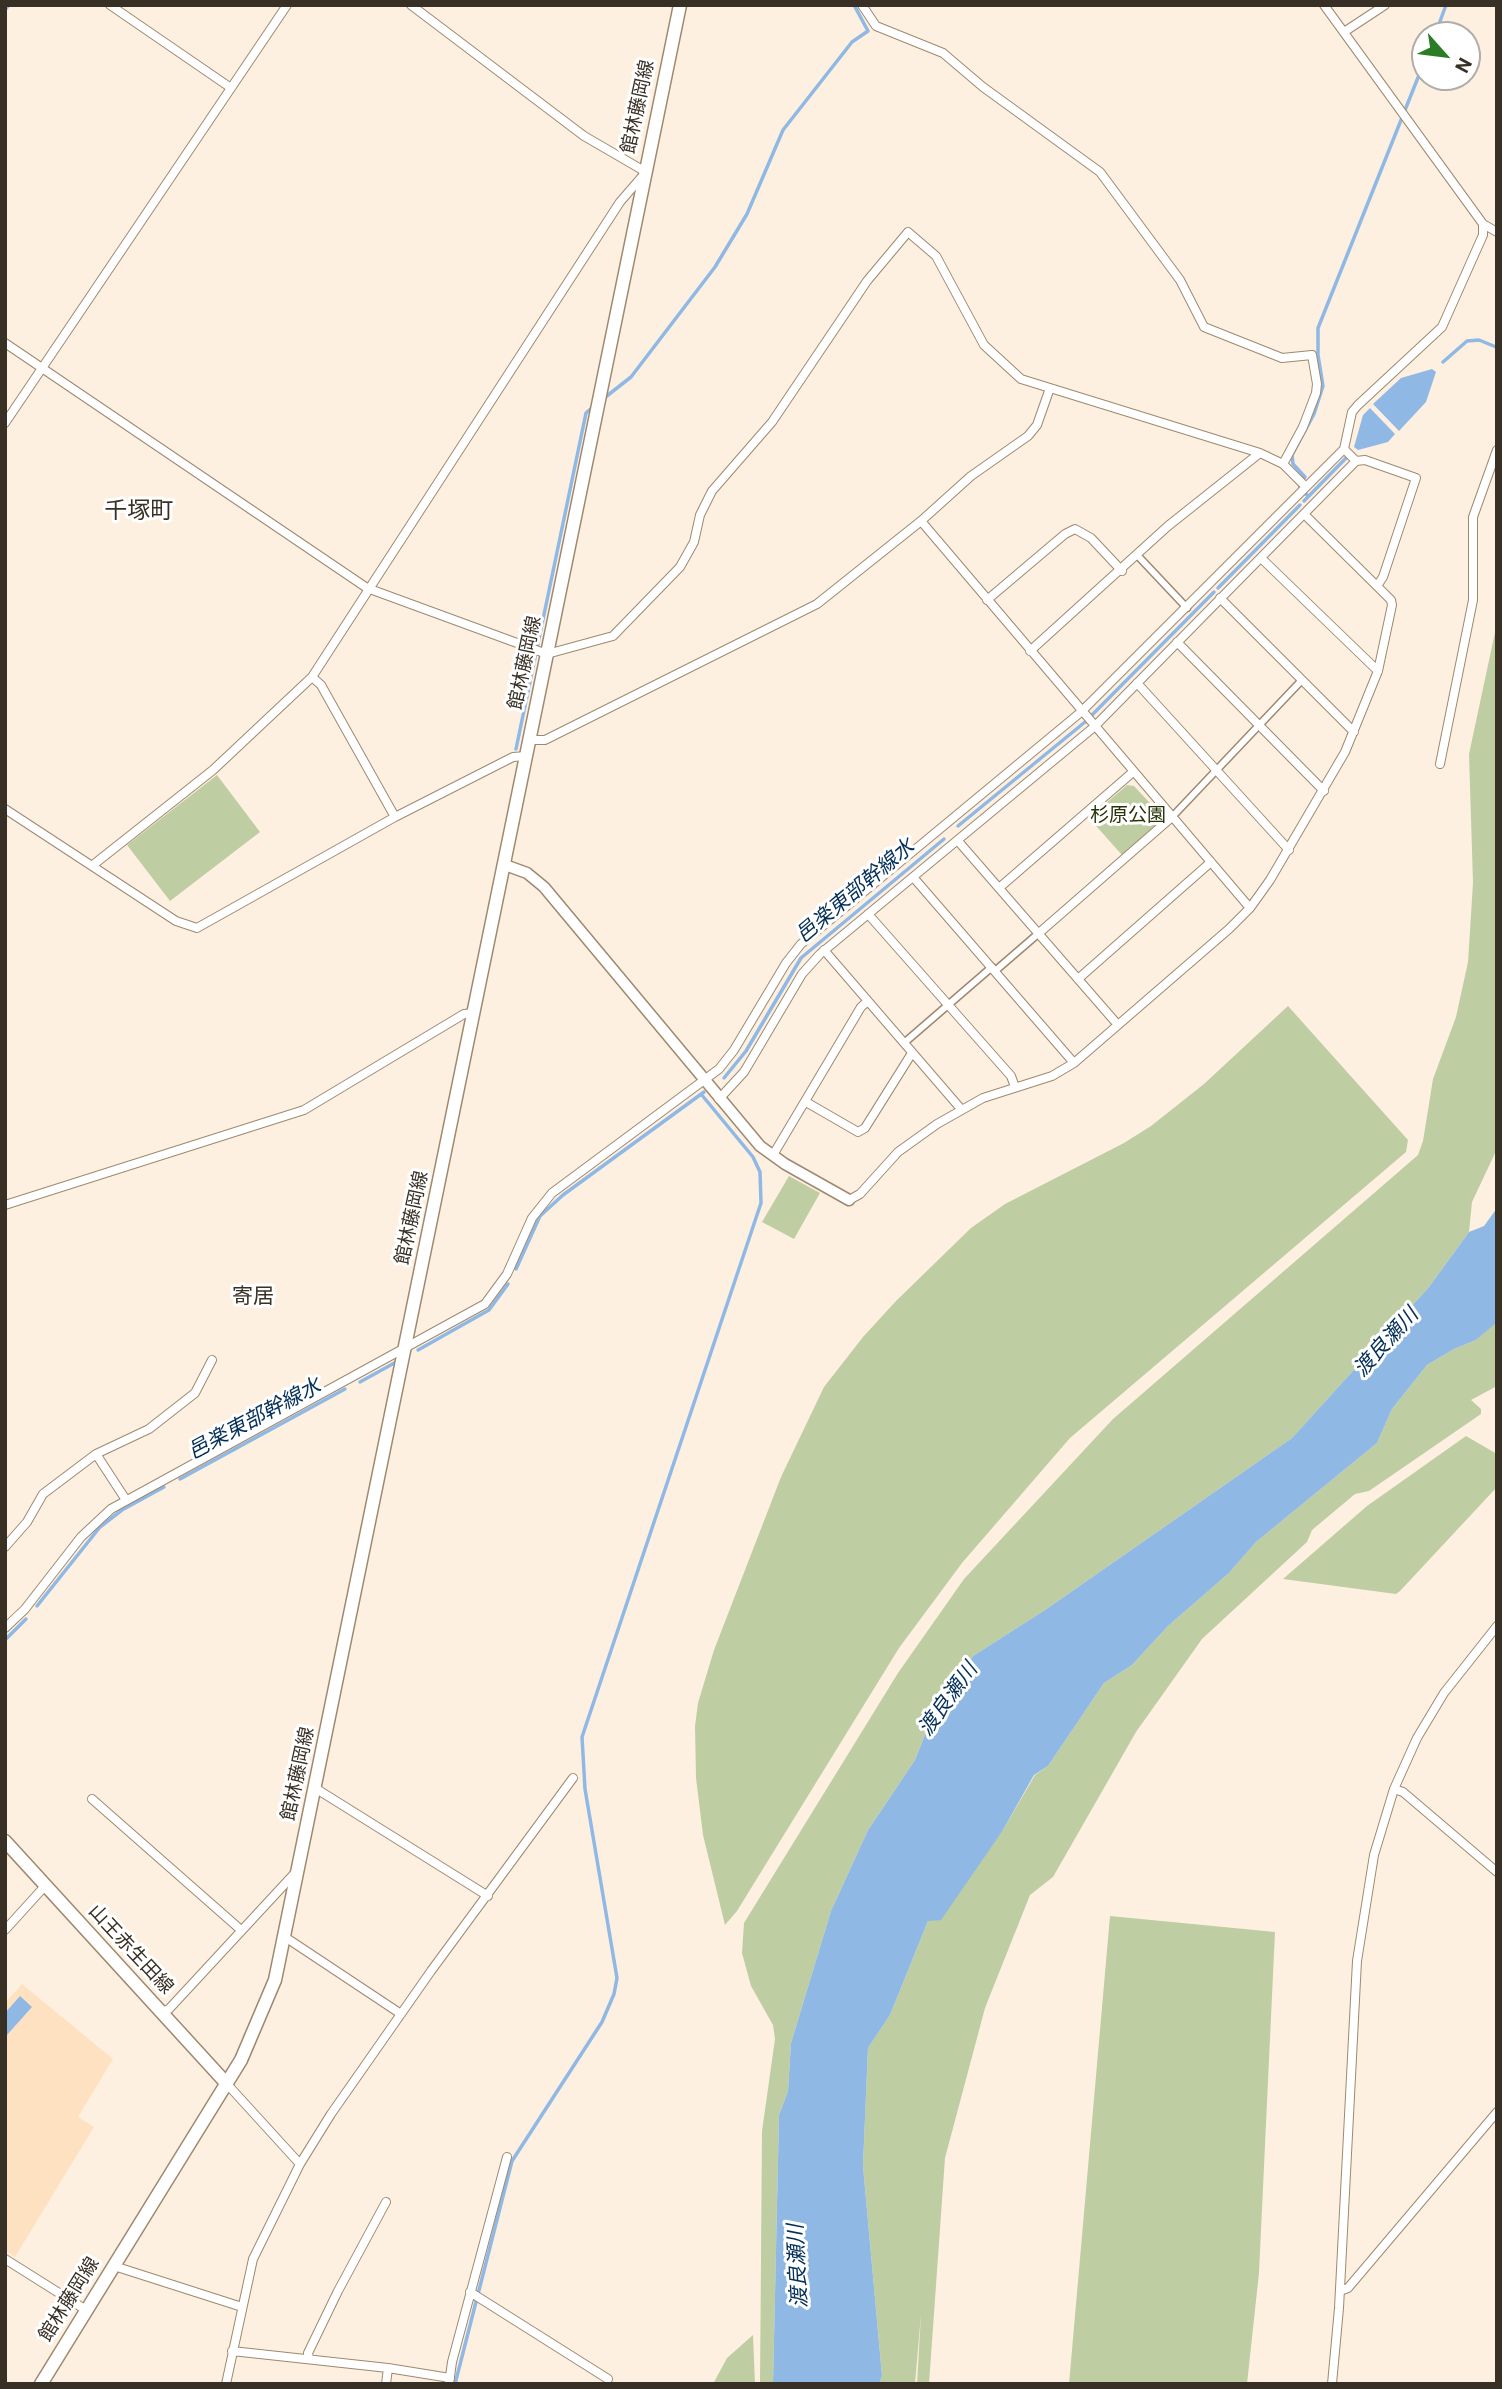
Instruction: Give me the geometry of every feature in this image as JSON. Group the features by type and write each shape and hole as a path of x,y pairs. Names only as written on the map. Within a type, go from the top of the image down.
{"main road":[{"name":"館林藤岡線","path":"41,2384 227,2084 266,2007 285,1937 680,5"},
{"name":"山王赤生田線","path":"5,1841 227,2084"}],"street":[{"path":"110,5 231,88"},
{"path":"5,423 287,5"},
{"path":"93,865 212,770 312,677 367,588 620,202 646,172 584,136 411,5"},
{"path":"862,5 876,26 943,53 983,87 1100,173 1180,280 1204,327 1274,356 1289,359 1312,355 1316,393 1303,427 1283,464"},
{"path":"1324,5 1483,225 1497,232"},
{"path":"1344,32 1385,5"},
{"path":"5,1628 98,1518 126,1500 485,1304 507,1274 532,1218 552,1193 705,1081 734,1050 786,964 802,944 1081,712 1345,449 1352,412 1357,405 1442,327 1483,234 1483,225"},
{"path":"5,343 367,588 547,654 612,635 680,568 694,542 700,515 712,491 772,422 867,281 908,232 936,256 984,345 1021,379 1260,453 1283,464 1306,487"},
{"path":"530,740 545,740 809,609 921,521 971,475 1028,436 1037,425 1050,388"},
{"path":"1345,449 1356,461"},
{"path":"1440,764 1473,600 1473,517 1497,450"},
{"path":"1030,651 1122,571 1168,526 1260,453"},
{"path":"719,1098 744,1072 802,974 824,950 1094,727 1356,461 1365,460 1416,478 1377,586"},
{"path":"505,865 527,873 544,887 750,1135 772,1155 849,1200 860,1194 898,1152 961,1109 1015,1087 1052,1076 1074,1063 1250,908 1289,850 1324,791 1354,732 1377,671 1392,605 1391,600 1304,514"},
{"path":"921,521 1250,908"},
{"path":"987,600 1065,534 1075,529 1091,538 1122,571"},
{"path":"1138,556 1187,608"},
{"path":"1261,558 1377,671"},
{"path":"1220,598 1354,732"},
{"path":"1177,642 1324,791"},
{"path":"312,677 321,685 395,817"},
{"path":"904,1043 948,1004 1038,933 1172,817 1218,772 1301,681"},
{"path":"1137,682 1289,850"},
{"path":"5,809 176,920 197,928 395,817 513,757 526,756"},
{"path":"999,888 1133,772"},
{"path":"958,841 1118,1025"},
{"path":"1078,979 1211,862"},
{"path":"914,877 1074,1063"},
{"path":"868,914 1011,1076 1015,1087"},
{"path":"824,950 961,1109"},
{"path":"772,1155 861,1007 868,1002"},
{"path":"6,1201 304,1110 464,1014 474,1013"},
{"path":"806,1102 859,1132 865,1128 912,1052"},
{"path":"5,1547 27,1522 43,1494 96,1454 149,1429 195,1393 212,1360"},
{"path":"96,1454 126,1500"},
{"path":"1332,2384 1340,2291 1357,1961 1374,1855 1394,1789 1428,1717 1497,1626"},
{"path":"226,2384 253,2259 300,2164 331,2114 401,2014 573,1778"},
{"path":"315,1788 488,1896"},
{"path":"1394,1789 1403,1792 1497,1872"},
{"path":"92,1799 241,1930"},
{"path":"162,2012 169,2009 299,1869"},
{"path":"5,1930 45,1886"},
{"path":"285,1937 401,2014"},
{"path":"227,2084 300,2164"},
{"path":"1340,2291 1348,2288 1497,2112"},
{"path":"232,2351 388,2368 449,2381 507,2157"},
{"path":"309,2358 308,2353 332,2303 386,2202"},
{"path":"5,2259 86,2310"},
{"path":"114,2266 242,2307"},
{"path":"470,2292 608,2379"},
{"path":"386,2384 388,2368"}],"shaded area":[{"path":"22,1984 113,2059 78,2117 94,2127 15,2257 5,2250 5,2003"}],"green space":[{"path":"1497,623 1497,1149 1472,1202 1469,1232 1429,1287 1292,1438 1045,1610 973,1656 930,1722 915,1760 868,1830 831,1911 791,2043 788,2091 779,2115 773,2384 760,2384 762,2131 775,2039 773,2025 751,1986 742,1953 744,1923 898,1673 964,1579 1113,1419 1418,1155 1423,1141 1433,1079 1456,1017 1468,962 1473,883 1469,754"},
{"path":"217,775 260,832 170,901 127,845"},
{"name":"杉原公園","path":"1127,785 1134,786 1161,815 1160,821 1122,855 1089,818"},
{"path":"1288,1006 1408,1140 1406,1152 1070,1438 962,1563 899,1648 737,1911 725,1925 703,1835 696,1778 695,1726 698,1703 714,1650 781,1477 824,1387 863,1337 896,1301 971,1228 1005,1204 1124,1143 1151,1126 1204,1084"},
{"path":"789,1176 820,1193 794,1239 762,1222"},
{"path":"1497,1321 1497,1386 1471,1400 1481,1409 1481,1414 1369,1491 1355,1494 1312,1530 1307,1542 1202,1639 1136,1732 1053,1877 1030,1895 985,2008 945,2158 929,2384 917,2384 921,2314 915,2384 879,2384 882,2376 863,2166 868,2048 890,2015 928,1921 1003,1830 1035,1775 1048,1766 1104,1683 1132,1665 1168,1626 1229,1573 1256,1542 1377,1443 1392,1409 1427,1365 1476,1340"},
{"path":"1466,1436 1497,1454 1497,1487 1400,1591 1396,1594 1283,1579 1367,1506"},
{"path":"1110,1916 1275,1932 1259,2273 1247,2384 1069,2384"},
{"path":"753,2335 755,2384 713,2384 727,2358"}],"water":[{"path":"1432,369 1436,372 1426,402 1399,431 1373,404 1401,378"},
{"path":"1370,408 1395,434 1388,442 1358,450 1354,447 1363,415"},
{"name":"渡良瀬川","path":"1497,1208 1496,1323 1476,1340 1427,1365 1392,1409 1377,1443 1256,1542 1229,1573 1168,1626 1132,1665 1104,1683 1048,1766 1034,1775 1003,1830 941,1920 928,1921 890,2015 868,2048 863,2166 882,2376 879,2384 773,2384 779,2115 788,2091 791,2043 831,1911 868,1830 915,1760 930,1722 973,1656 1045,1610 1292,1438 1429,1287 1469,1232 1484,1226"},
{"path":"20,1996 32,2007 6,2036 5,2013"}],"waterway":[{"path":"5,10 9,5"},
{"path":"603,399 631,377 715,267 747,214 783,130 852,42 868,31 854,5"},
{"path":"1440,21 1446,5"},
{"path":"1308,496 1300,488 1299,483 1305,477 1293,464 1292,455 1314,414 1323,386 1318,355 1318,328 1413,91"},
{"name":"邑楽東部幹線水","path":"1443,362 1467,341 1479,340 1496,347"},
{"path":"516,749 586,413 594,406"},
{"name":"邑楽東部幹線水","path":"1304,501 1348,456"},
{"name":"邑楽東部幹線水","path":"1218,588 1300,505"},
{"name":"邑楽東部幹線水","path":"1092,715 1214,592"},
{"name":"邑楽東部幹線水","path":"958,826 1085,722"},
{"name":"邑楽東部幹線水","path":"724,1078 746,1051 801,958 944,839"},
{"name":"邑楽東部幹線水","path":"516,1269 540,1216 563,1195 704,1092"},
{"path":"455,2384 512,2161 602,2022 614,1994 617,1978 585,1789 582,1737 761,1203 760,1172 753,1157 701,1094"},
{"name":"邑楽東部幹線水","path":"418,1350 489,1310 508,1284"},
{"name":"邑楽東部幹線水","path":"360,1382 398,1361"},
{"name":"邑楽東部幹線水","path":"180,1479 345,1389"},
{"name":"邑楽東部幹線水","path":"37,1606 100,1527 122,1510 164,1487"},
{"name":"邑楽東部幹線水","path":"5,1640 26,1619"}],"district":[{"name":"千塚町","path":"139,512"},
{"name":"寄居","path":"253,1298"}]}
